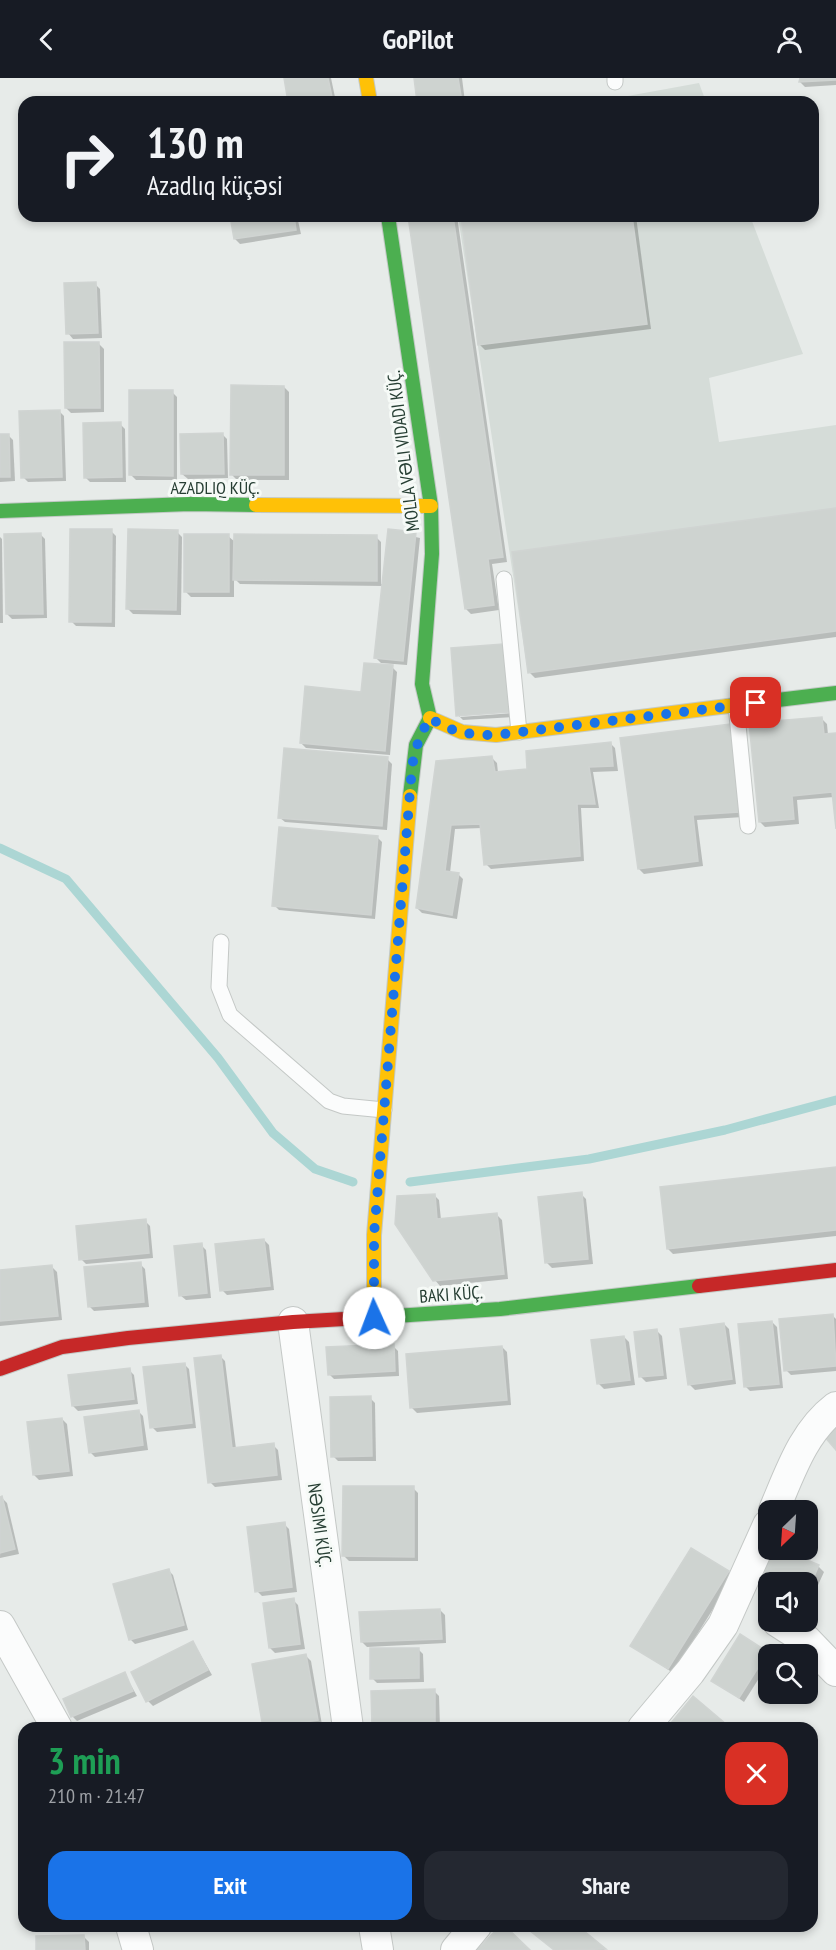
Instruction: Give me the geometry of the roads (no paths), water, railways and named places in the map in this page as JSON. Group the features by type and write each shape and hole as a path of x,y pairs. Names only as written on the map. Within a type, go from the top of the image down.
{"street":[{"path":"366,78 369,96"},
{"name":"MOLLA VƏLI VIDADI KÜÇ.","path":"389,222 431,506 432,554 422,684 430,718"},
{"path":"0,511 190,504 431,506"},
{"path":"374,1318 372,1264 412,767 416,745 430,718 448,731 467,735 519,732 836,693"},
{"path":"0,1369 63,1347 128,1338 293,1322 500,1308 836,1270"},
{"name":"NƏSIMI KÜÇ.","path":"293,1322 347,1722"},
{"path":"779,1500 809,1436 823,1416 836,1407"},
{"path":"648,1722 690,1672 723,1625 758,1549"},
{"path":"738,1596 758,1609"},
{"path":"0,1626 54,1722"},
{"path":"794,1632 806,1640 836,1671"},
{"path":"133,1932 138,1950"},
{"path":"376,1932 378,1950"},
{"path":"456,1950 471,1932"}],"lane":[{"path":"504,579 519,732"},
{"path":"736,705 748,826"},
{"path":"221,942 219,987 230,1015 329,1101 343,1106 384,1110"}],"waterway":[{"path":"0,848 66,879 218,1058 273,1133 315,1169 353,1182"},
{"path":"410,1182 589,1159 725,1130 836,1100"}]}
